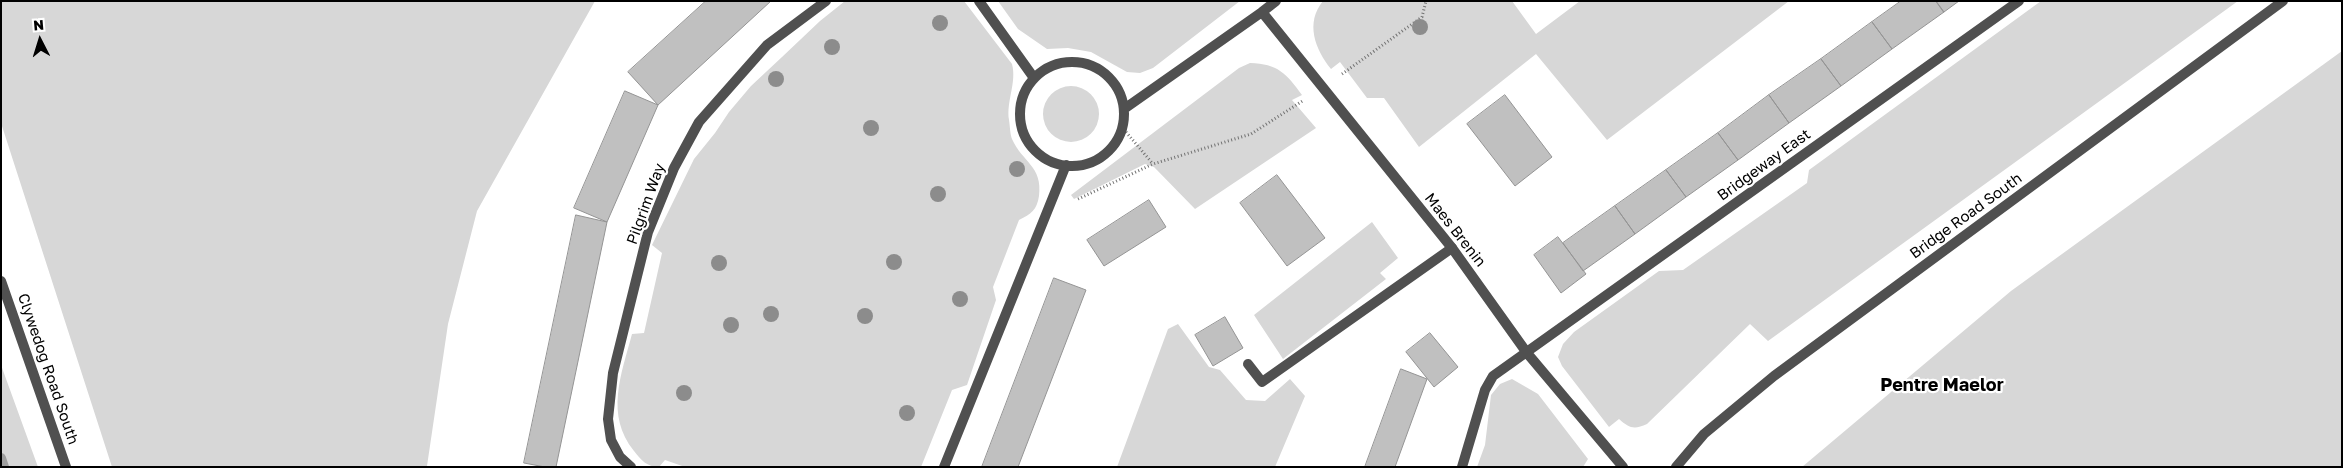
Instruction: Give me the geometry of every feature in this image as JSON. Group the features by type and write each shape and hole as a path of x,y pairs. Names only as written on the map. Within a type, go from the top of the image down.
{"street":[{"name":"Pilgrim Way","path":"631,467 620,457 611,440 608,419 613,373 648,232 674,168 699,122 767,45 826,1"},
{"path":"979,1 1034,78"},
{"path":"1124,108 1276,1"},
{"name":"Bridgeway East","path":"1462,467 1484,390 1493,376 1528,353 2019,1"},
{"name":"Bridge Road South","path":"1676,467 1704,434 1774,376 2283,1"},
{"name":"Maes Brenin","path":"1262,12 1452,248 1528,353 1623,467"},
{"path":"1074,61 1089,64 1102,71 1113,82 1121,94 1124,108 1122,128 1116,141 1107,152 1095,161 1080,165 1066,165 1050,161 1036,152 1027,139 1021,123 1020,107 1025,92 1034,78 1045,69 1059,63 1074,61"},
{"path":"944,467 1066,165"},
{"path":"1248,364 1262,382 1452,248"},
{"name":"Clywedog Road South","path":"1,281 66,467"}],"path":[{"path":"1050,205 1064,206 1153,164 1251,134 1323,88 1422,17 1426,1"},
{"path":"1122,128 1153,164"}],"shaded area":[{"path":"1,1 595,1 477,211 448,324 427,466 431,467 112,467 1,123"},
{"path":"845,1 964,1 1012,64 1013,78 1008,113 1011,135 1016,147 1035,171 1038,178 1039,196 1033,211 1019,220 993,287 996,300 967,385 952,390 921,467 685,467 665,460 659,467 651,466 639,457 625,437 620,423 618,394 632,334 644,333 662,253 652,245 694,159 729,112 751,86 820,21"},
{"path":"998,1 1240,1 1153,68 1140,73 1127,72 1091,52 1068,48 1047,49 1018,29"},
{"path":"1323,1 1512,1 1536,34 1580,1 1789,1 1607,140 1536,54 1419,147 1384,98 1367,98 1340,62 1331,69 1325,61 1314,36 1313,27 1314,18"},
{"path":"2041,1 2238,1 1768,341 1750,324 1647,424 1632,427 1619,419 1609,427 1562,366 1558,357 1563,344 1574,332 1659,271 1683,270 1807,183 1809,170"},
{"path":"2342,51 2342,467 1802,467 2011,291"},
{"path":"1250,63 1268,65 1286,75 1302,95 1292,100 1316,128 1195,209 1154,167 1145,164 1074,199 1071,195 1239,68"},
{"path":"1071,86 1082,88 1091,94 1097,103 1099,114 1097,125 1091,134 1082,140 1071,142 1060,140 1051,134 1045,125 1043,114 1045,103 1051,94 1060,88"},
{"path":"1372,222 1398,258 1380,273 1386,279 1283,359 1254,315"},
{"path":"1178,324 1209,367 1220,370 1246,400 1265,401 1290,379 1305,396 1275,467 1117,467 1168,329"},
{"path":"1,365 38,467 1,467"},
{"path":"1512,379 1538,394 1588,459 1583,467 1477,467 1485,445 1491,395 1500,384"}],"building":[{"path":"706,1 771,1 658,105 628,72"},
{"path":"1901,1 1936,1 1944,12 1892,49 1872,22"},
{"path":"1936,1 1959,1 1944,12"},
{"path":"1872,22 1892,49 1841,86 1821,59"},
{"path":"1821,59 1841,86 1789,123 1769,95"},
{"path":"625,91 658,105 607,222 574,208"},
{"path":"1505,95 1552,157 1515,186 1467,124"},
{"path":"1769,95 1789,123 1738,160 1718,133"},
{"path":"1718,133 1738,160 1686,197 1666,170"},
{"path":"1666,170 1686,197 1635,234 1615,206"},
{"path":"1277,175 1325,238 1287,266 1240,203"},
{"path":"1149,200 1166,227 1104,266 1087,240"},
{"path":"1615,206 1635,234 1583,271 1563,243"},
{"path":"576,215 607,222 556,467 545,467 524,463"},
{"path":"1558,237 1586,274 1561,293 1534,255"},
{"path":"1054,278 1086,290 1018,467 982,467"},
{"path":"1225,317 1243,348 1213,366 1195,335"},
{"path":"1430,333 1458,367 1434,387 1406,352"},
{"path":"1401,369 1427,379 1395,467 1365,467"}],"waterway":[{"path":"1,458 4,467"}],"district":[{"name":"Pentre Maelor","path":"1942,385"}]}
